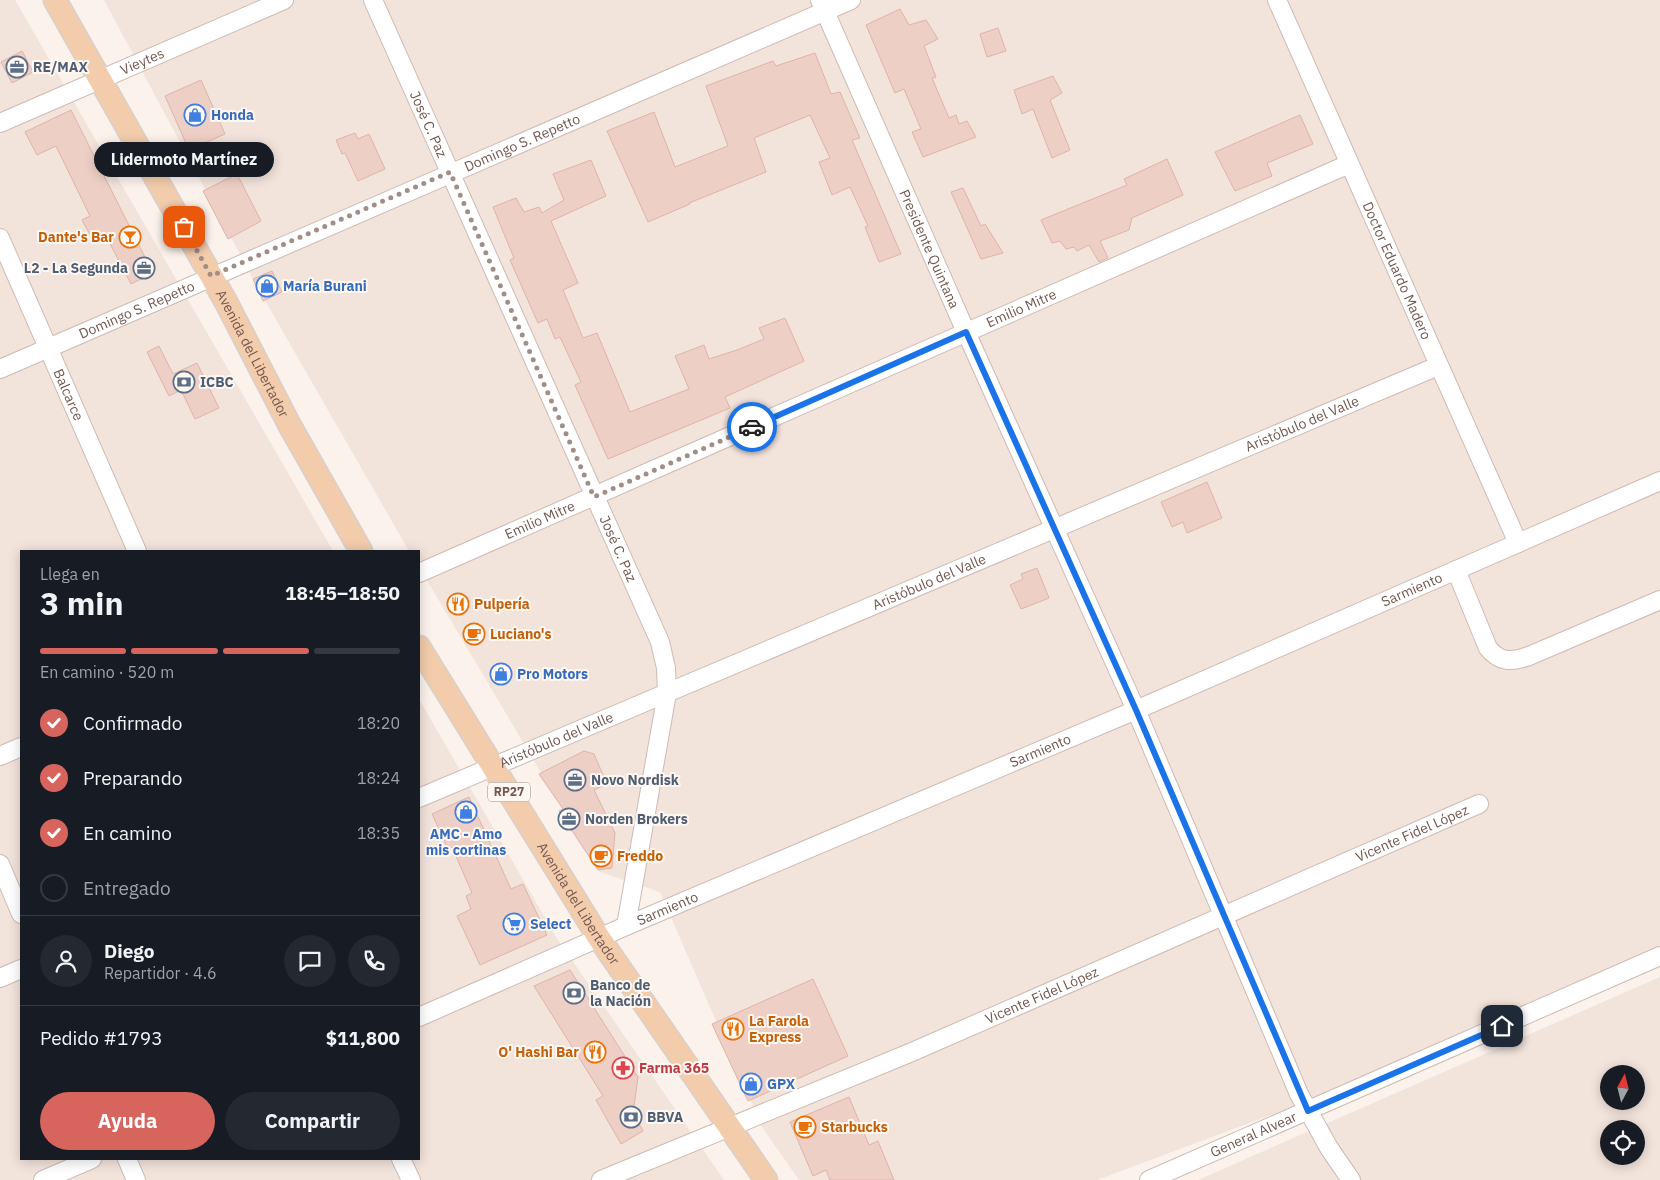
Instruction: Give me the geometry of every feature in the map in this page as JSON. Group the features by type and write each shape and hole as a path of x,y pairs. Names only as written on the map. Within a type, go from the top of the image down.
{"main road":[{"name":"Avenida del Libertador","path":"55,0 211,276 290,426 360,550"},
{"name":"Avenida del Libertador","path":"420,649 598,938 766,1180"}],"street":[{"name":"Vieytes","path":"0,124 284,0"},
{"name":"José C. Paz","path":"373,0 660,642 666,668 667,693 626,926"},
{"name":"Domingo S. Repetto","path":"0,369 823,6 851,0"},
{"name":"Doctor Eduardo Madero","path":"1277,0 1438,366 1518,542"},
{"name":"Presidente Quintana","path":"823,6 1053,528 1136,710 1308,1111 1350,1180"},
{"name":"Emilio Mitre","path":"420,573 1349,164"},
{"name":"Balcarce","path":"0,238 137,550"},
{"name":"Aristóbulo del Valle","path":"420,798 1438,366"},
{"name":"Sarmiento","path":"420,1017 626,926 1136,710 1660,481"},
{"path":"1456,570 1488,648 1494,656 1503,660 1514,661 1529,656 1660,600"},
{"path":"0,756 20,747"},
{"name":"Vicente Fidel López","path":"601,1180 728,1126 912,1052 1479,804"},
{"path":"0,864 20,912"},
{"name":"General Alvear","path":"1149,1180 1660,956"},
{"path":"0,978 20,969"},
{"path":"43,1180 90,1160"},
{"path":"127,1160 136,1180"},
{"path":"401,1160 411,1180"}],"shaded area":[{"path":"0,0 15,0 332,550 20,550 20,1160 420,1160 420,701 556,937 724,1180 0,1180"},
{"path":"104,0 1660,0 1660,947 1321,1096 1097,1180 799,1180 762,1127 660,892 600,872 420,569 420,550 408,550 259,290"},
{"path":"1660,977 1660,1180 1198,1180"}],"building":[{"path":"900,9 909,25 926,20 938,39 924,46 936,77 932,78 949,118 956,115 959,124 967,121 976,137 923,157 912,132 921,129 904,89 895,93 866,25"},
{"path":"998,28 1006,51 987,57 980,34"},
{"name":"RE/MAX","path":"22,51 33,72 12,83 1,62"},
{"path":"815,53 831,94 840,92 860,138 852,140 901,254 879,262 865,227 868,226 850,187 832,195 819,162 830,158 810,115 754,138 766,172 648,222 607,131 654,112 675,167 728,146 706,86 773,61 776,66"},
{"path":"1053,76 1062,93 1050,100 1070,150 1052,158 1033,109 1022,114 1014,90"},
{"name":"Honda","path":"201,80 225,134 189,150 165,96"},
{"path":"71,110 153,273 131,284 105,234 93,240 82,220 90,216 56,146 37,155 25,132"},
{"path":"1300,115 1313,144 1267,163 1272,176 1235,191 1215,152"},
{"path":"355,133 358,139 369,134 385,169 358,181 345,153 342,154 336,140"},
{"path":"1167,159 1183,195 1132,218 1129,230 1100,241 1108,258 1099,262 1089,245 1077,251 1074,247 1066,249 1060,241 1052,243 1041,220 1127,185 1124,179"},
{"path":"591,160 606,196 551,221 578,283 563,290 583,338 597,333 630,412 689,389 675,356 704,345 709,359 737,350 764,339 759,328 785,318 804,361 725,397 730,408 608,459 575,385 581,382 560,337 555,339 547,319 538,323 510,260 514,258 493,207 516,198 524,212 539,207 542,213 564,200 553,174"},
{"path":"237,174 261,221 228,239 203,191"},
{"path":"963,188 981,226 985,224 1003,253 981,259 951,192"},
{"name":"María Burani","path":"272,271 282,292 263,301 253,279"},
{"name":"ICBC","path":"159,346 173,374 197,363 219,408 195,419 181,390 169,396 147,352"},
{"path":"1207,482 1222,518 1187,533 1183,522 1172,527 1161,502"},
{"path":"1037,568 1049,598 1021,609 1010,585 1023,579 1021,574"},
{"path":"584,751 594,754 607,784 594,790 615,833 612,868 598,870 559,811 563,809 539,774"},
{"path":"469,797 511,889 523,884 547,935 480,965 457,916 471,909 466,896 472,893 452,847 448,849 432,814"},
{"path":"570,970 638,1077 633,1113 643,1131 621,1144 596,1100 603,1096 534,986"},
{"path":"813,979 848,1056 748,1101 712,1024"},
{"path":"849,1097 869,1145 878,1141 894,1180 830,1180 826,1170 813,1176 790,1122"}],"way so far":[{"path":"184,227 211,276 450,172 594,497 752,427"}],"place":[{"name":"RE/MAX","path":"17,67"},
{"name":"Honda","path":"195,115"},
{"name":"Lidermoto Martínez","path":"184,227"},
{"name":"Dante's Bar","path":"130,237"},
{"name":"L2 - La Segunda","path":"144,268"},
{"name":"María Burani","path":"267,286"},
{"name":"ICBC","path":"184,382"},
{"name":"Pulpería","path":"458,604"},
{"name":"Luciano's","path":"474,634"},
{"name":"Pro Motors","path":"501,674"},
{"name":"Novo Nordisk","path":"575,780"},
{"name":"AMC - Amo mis cortinas","path":"466,812"},
{"name":"Norden Brokers","path":"569,819"},
{"name":"Freddo","path":"601,856"},
{"name":"Select","path":"514,924"},
{"name":"Banco de la Nación","path":"574,993"},
{"name":"La Farola Express","path":"733,1029"},
{"name":"O' Hashi Bar","path":"595,1052"},
{"name":"Farma 365","path":"623,1068"},
{"name":"GPX","path":"751,1084"},
{"name":"BBVA","path":"631,1117"},
{"name":"Starbucks","path":"805,1127"}],"route":[{"path":"752,427 966,332 1136,710 1308,1111 1502,1026"}]}
